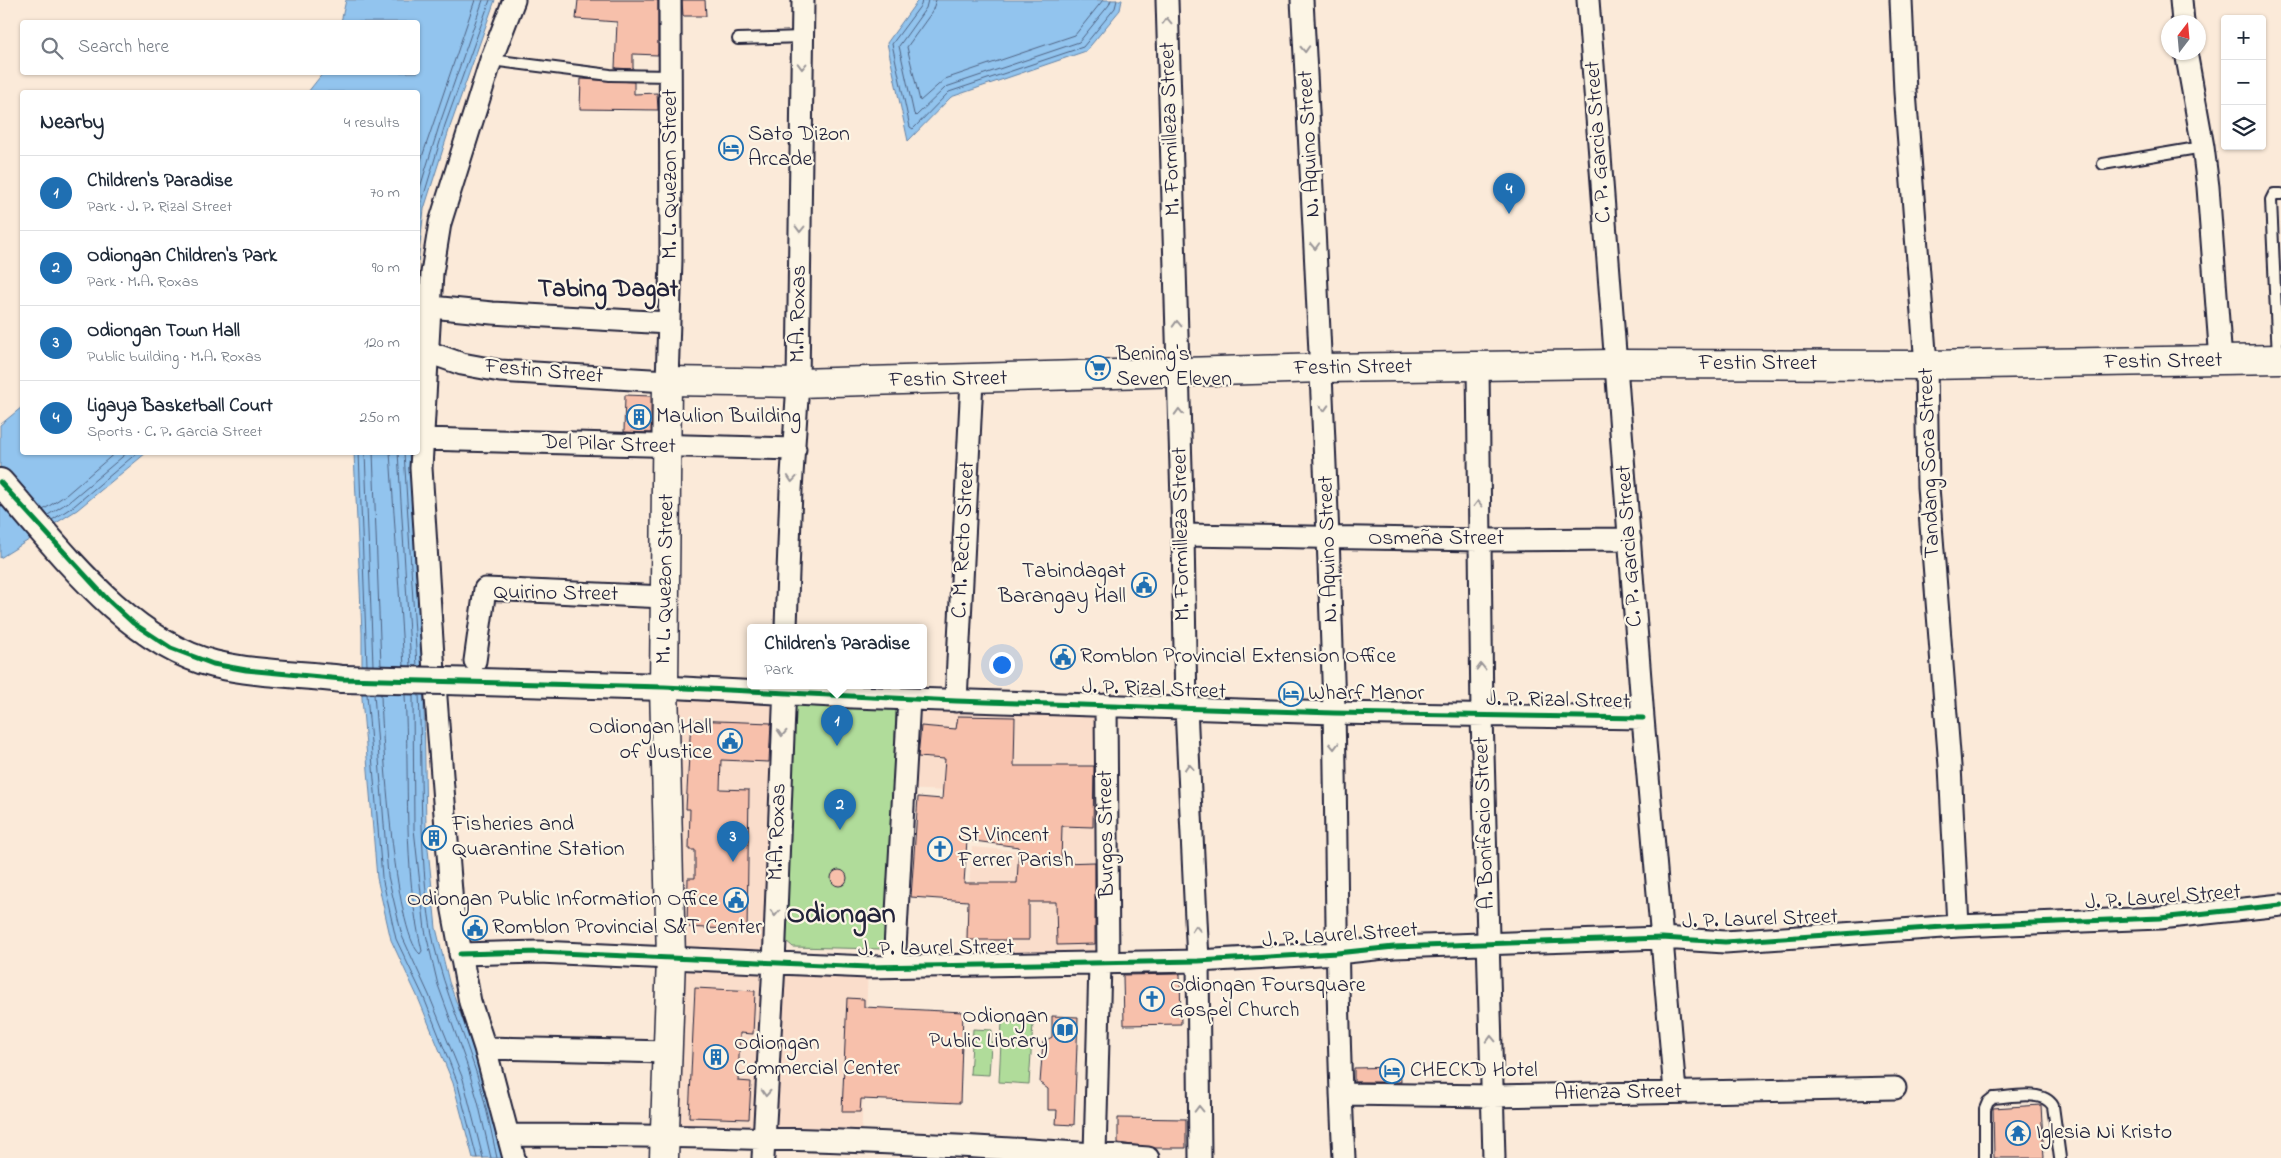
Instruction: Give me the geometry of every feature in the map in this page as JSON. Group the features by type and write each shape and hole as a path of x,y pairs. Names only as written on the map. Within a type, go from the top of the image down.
{"main road":[{"name":"Festin Street","path":"667,381 798,383 972,380 1322,368 1616,364 1926,365 2280,359"},
{"name":"M. L. Quezon Street","path":"664,1146 671,958 664,687 668,446 667,381"}],"street":[{"path":"514,0 491,60 440,223 432,273 421,468 452,905 470,1002 486,1048 514,1158"},
{"name":"M. L. Quezon Street","path":"667,381 671,260 670,0"},
{"name":"M.A. Roxas","path":"786,624 791,490 798,383 802,0"},
{"name":"M. Formilleza Street","path":"1167,0 1183,535 1186,708 1198,961 1200,1158"},
{"name":"N. Aquino Street","path":"1302,0 1322,368 1329,538 1334,713 1337,953 1344,1158"},
{"name":"C. P. Garcia Street","path":"1588,0 1643,718 1675,1092"},
{"name":"Tandang Sora Street","path":"1901,0 1905,92 1926,365 1928,487 1950,766 1958,926"},
{"path":"2181,0 2182,15"},
{"path":"2187,60 2203,147 2214,247 2221,361"},
{"path":"431,307 492,314 668,323"},
{"name":"Festin Street","path":"428,352 462,364 500,371 667,381"},
{"name":"A. Bonifacio Street","path":"1478,367 1478,540 1494,1158"},
{"name":"C. M. Recto Street","path":"956,701 972,380"},
{"name":"Del Pilar Street","path":"423,439 794,449"},
{"path":"0,482 64,554 133,623 171,648 213,664 342,679 664,687"},
{"name":"Osmeña Street","path":"1183,535 1478,540 1630,539"},
{"name":"Quirino Street","path":"475,661 485,589 665,597"},
{"name":"J. P. Rizal Street","path":"664,687 747,688"},
{"name":"M.A. Roxas","path":"763,1149 774,964 785,689"},
{"name":"J. P. Rizal Street","path":"785,689 956,701 1334,713 1643,718"},
{"path":"894,966 909,699"},
{"name":"Burgos Street","path":"1100,1156 1106,705"},
{"name":"J. P. Laurel Street","path":"460,954 539,952 774,964 894,966 1198,961 1337,953 1394,947 1662,938 1725,942 1958,926 2160,918 2281,905"},
{"path":"486,1048 668,1052"},
{"name":"Atienza Street","path":"1341,1094 1493,1096 1895,1088"},
{"path":"509,1135 664,1146 1148,1158"}],"lane":[{"path":"738,39 802,37"},
{"path":"491,60 610,75 671,76"},
{"path":"2103,164 2203,147"},
{"path":"2280,359 2271,200 2274,194 2281,194"},
{"path":"1985,1158 1985,1109 1988,1102 1993,1098 2042,1096 2050,1100 2053,1106 2060,1158"}],"shaded area":[{"path":"664,687 784,694 774,964 868,967 861,1143 664,1135"},
{"path":"909,699 1106,705 1108,963 963,965 972,847 1020,851 1023,835 969,792 904,789"}],"green space":[{"path":"799,705 894,708 896,711 886,944 881,949 793,947 785,940 794,708"},
{"path":"1002,1022 1033,1024 1029,1084 999,1082"},
{"path":"973,1029 992,1030 989,1075 970,1074"}],"water":[{"path":"346,0 495,0 450,127 424,209 420,244 420,90 310,90 321,75 420,75 420,20 341,20"},
{"path":"918,0 1122,0 1120,10 1086,51 951,97 908,141 887,43"},
{"path":"20,409 20,455 144,455 77,510 0,558 0,425"},
{"path":"354,455 409,455 424,702 426,829 436,928 449,982 478,1062 489,1099 502,1158 473,1158 453,1083 419,1000 391,940 377,878 362,698 362,633"}],"building":[{"path":"578,0 658,0 658,55 633,54 633,69 615,68 617,22 576,19"},
{"path":"682,0 705,0 706,16 683,16"},
{"path":"581,79 634,82 634,94 657,93 658,110 580,109"},
{"name":"Maulion Building","path":"625,395 651,396 651,433 624,432"},
{"path":"958,716 1015,717 1014,766 1094,766 1093,827 1062,826 1061,863 1095,862 1095,944 1057,945 1056,902 1029,902 1029,940 967,940 968,901 911,897 918,797 942,799 945,759 918,757 921,726 956,729","holes":["967,840 1019,847 1017,883 964,883"]},
{"path":"691,720 771,723 769,762 721,760 720,789 749,790 747,930 687,927 688,878 695,878 695,850 689,850 690,809 686,809"},
{"path":"839,870 845,872 847,878 845,884 839,886 833,884 831,878 833,872"},
{"name":"Odiongan Foursquare Gospel Church","path":"1180,974 1181,1024 1124,1025 1123,975"},
{"name":"Odiongan Commercial Center","path":"695,988 755,991 753,1034 740,1033 738,1081 751,1082 749,1119 689,1117"},
{"path":"847,998 864,999 864,1007 963,1012 960,1103 861,1099 860,1112 842,1112"},
{"path":"1052,1016 1078,1017 1074,1125 1056,1124 1057,1110 1048,1110 1048,1089 1040,1083 1043,1042 1052,1037"},
{"path":"1400,1067 1401,1082 1354,1082 1354,1068"},
{"name":"Iglesia Ni Kristo","path":"2041,1105 2044,1158 1994,1158 1993,1108"},
{"path":"1118,1118 1186,1119 1186,1148 1155,1148 1118,1143"}],"cycle path":[{"path":"0,482 106,598 133,623 171,648 213,664 246,670 342,679 664,687 956,701 1334,713 1643,718"},
{"path":"460,954 539,952 868,967 1198,961 1337,953 1394,947 1662,938 1725,942 1958,926 2160,918 2281,905"}],"place":[{"name":"Sato Dizon Arcade","path":"731,148"},
{"name":"Ligaya Basketball Court","path":"1509,214"},
{"name":"Bening's Seven Eleven","path":"1098,368"},
{"name":"Maulion Building","path":"639,417"},
{"name":"Tabindagat Barangay Hall","path":"1144,585"},
{"name":"Romblon Provincial Extension Office","path":"1063,657"},
{"name":"Wharf Manor","path":"1291,694"},
{"name":"Odiongan Hall of Justice","path":"730,741"},
{"name":"Children's Paradise","path":"837,746"},
{"name":"Odiongan Children's Park","path":"840,830"},
{"name":"Fisheries and Quarantine Station","path":"434,838"},
{"name":"St Vincent Ferrer Parish","path":"940,849"},
{"name":"Odiongan Town Hall","path":"733,862"},
{"name":"Odiongan Public Information Office","path":"736,900"},
{"name":"Romblon Provincial S&T Center","path":"475,928"},
{"name":"Odiongan Foursquare Gospel Church","path":"1152,999"},
{"name":"Odiongan Public Library","path":"1065,1030"},
{"name":"Odiongan Commercial Center","path":"716,1057"},
{"name":"CHECKD Hotel","path":"1392,1071"},
{"name":"Iglesia Ni Kristo","path":"2018,1133"}],"district":[{"name":"Tabing Dagat","path":"608,290"},
{"name":"Odiongan","path":"841,915"}]}
